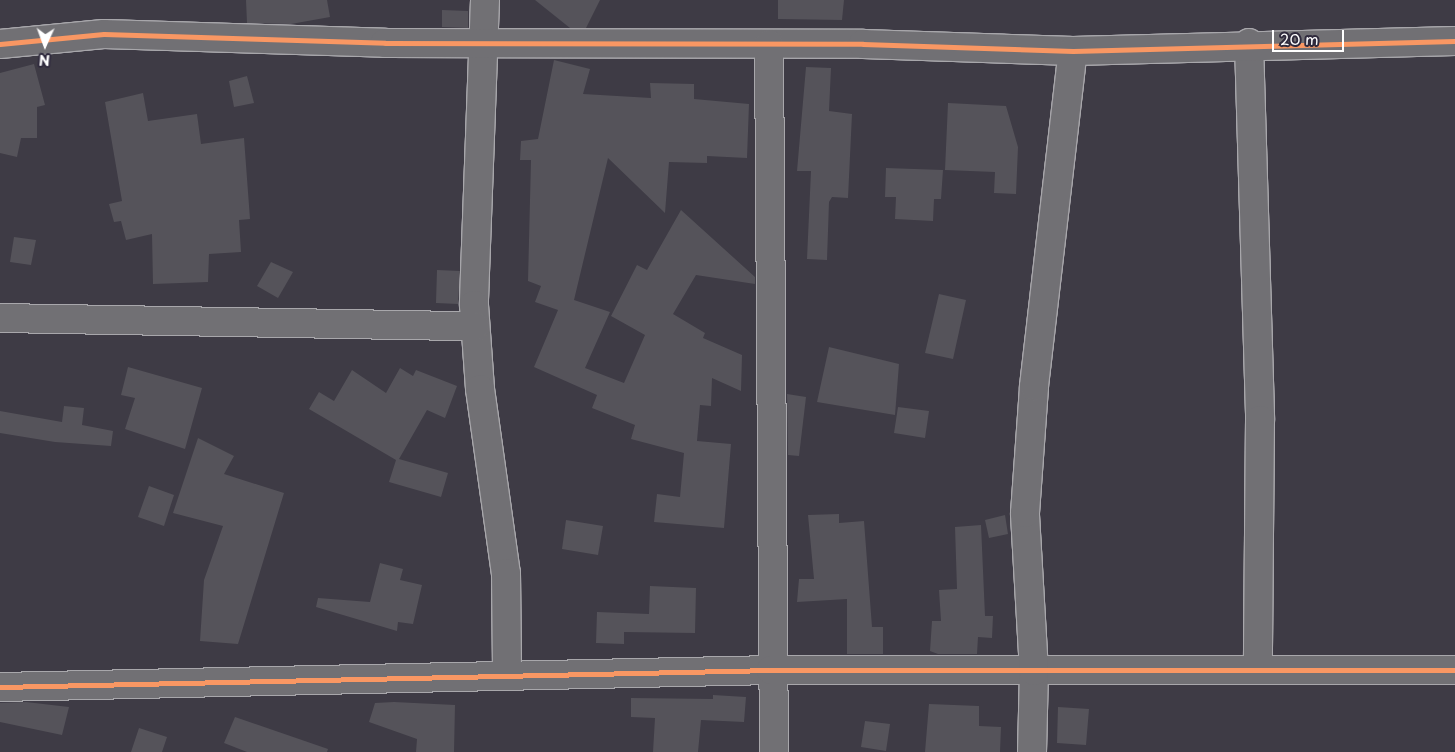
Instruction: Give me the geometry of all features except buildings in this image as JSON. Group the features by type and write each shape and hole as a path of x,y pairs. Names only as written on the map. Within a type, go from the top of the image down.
{"street":[{"path":"485,0 475,326 506,573 507,676"},
{"path":"0,44 104,34 484,44 769,44 1073,51 1249,43 1455,41"},
{"path":"1249,43 1260,410 1258,670"},
{"path":"769,44 774,752"},
{"path":"1032,752 1034,671 1025,513 1034,386 1073,51"},
{"path":"0,318 475,326"},
{"path":"0,687 772,670 1455,670"}],"cycle path":[{"path":"0,44 104,34 385,43 863,44 1073,51 1455,41"},
{"path":"0,687 771,670 1455,670"}]}
